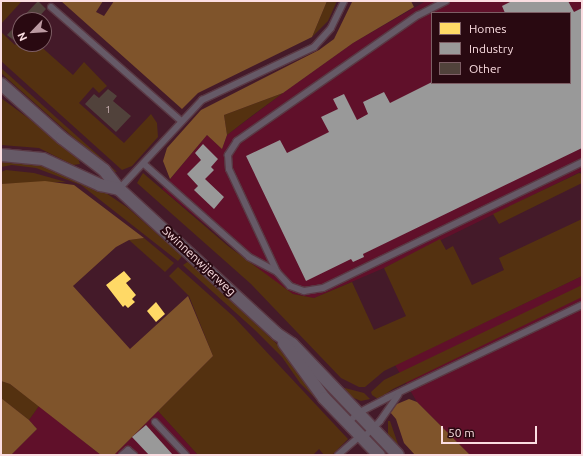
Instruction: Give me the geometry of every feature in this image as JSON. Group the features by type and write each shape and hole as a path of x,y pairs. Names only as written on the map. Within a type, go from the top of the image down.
{"street":[{"name":"Swinnenwijerweg","path":"1,84 62,138 104,170 119,190 277,334 292,344 398,455"},
{"name":"Swinnenwijerweg","path":"1,155 43,159 100,185 119,190"},
{"name":"Swinnenwijerweg","path":"277,334 310,381 379,455"}],"lane":[{"path":"119,190 202,100 314,47 331,28 344,1"},
{"path":"446,1 418,14 237,141 228,155 229,169 277,272 290,286 304,291 323,288 582,162"},
{"path":"51,7 181,122"},
{"path":"144,164 249,257 277,272"},
{"path":"348,423 358,412 399,394 582,305"},
{"path":"338,455 373,428 399,394"},
{"path":"155,422 186,455"},
{"path":"122,455 128,450 134,455"}],"shaded area":[{"path":"1,1 22,1 1,24"},
{"path":"61,1 103,1 96,12 104,16 114,1 327,1 312,37 198,93 182,109"},
{"path":"327,1 337,1 328,21 312,37"},
{"path":"411,1 414,7 353,43 283,93 224,115 227,135 222,149 207,135 170,179 163,161 167,148 201,110 319,50 334,39 352,2"},
{"path":"426,1 582,1 582,171 384,268 314,298 293,294 277,284 162,189 207,135 222,149 227,135 353,43"},
{"path":"1,32 12,42 12,52 47,52 73,75 84,62 107,86 99,93 93,87 79,103 124,143 151,114 157,123 158,137 132,166 122,170 1,61"},
{"path":"1,68 117,172 111,171 1,73"},
{"path":"283,93 249,118 227,135 224,115"},
{"path":"1,98 70,149 77,155 80,164 73,165 39,148 1,145"},
{"path":"12,160 53,168 103,191 128,208 182,256 178,261 81,185 36,168 12,165 1,167 1,162"},
{"path":"6,170 34,173 66,182 1,184 1,172"},
{"path":"143,173 228,246 293,294 314,298 352,282 374,330 406,316 384,268 440,239 446,250 453,246 472,285 504,270 499,258 582,219 582,276 384,371 365,387 359,387 341,378 251,284 137,183"},
{"path":"579,173 582,174 582,183 499,224 493,214"},
{"path":"45,181 74,185 144,238 129,240 116,247 73,286 130,349 188,296 213,356 114,455 101,455 10,384 1,381 1,184"},
{"path":"144,238 174,263 165,272 129,240"},
{"path":"189,261 279,346 320,399 317,400 300,383 282,357 256,331 183,265"},
{"path":"178,267 234,317 348,439 332,455 324,455 319,449 313,455 198,455 158,411 213,356 189,296 169,276"},
{"path":"582,276 582,455 470,455 417,402 395,365"},
{"path":"582,285 582,297 393,389 378,399 372,395 371,392 384,380"},
{"path":"1,381 10,384 39,406 29,420 1,398"},
{"path":"345,388 364,393 370,399 361,401 349,396 342,389"},
{"path":"1,398 29,420 37,429 11,455 1,455"},
{"path":"409,399 417,402 470,455 415,455 404,443 396,419 390,412 397,404"},
{"path":"39,406 101,455 11,455 37,429 29,420"},
{"path":"158,411 198,455 114,455"},
{"path":"388,421 390,421 400,450 388,435"}],"building: Homes":[{"path":"124,271 131,279 126,283 136,295 132,299 135,302 128,308 125,305 123,307 106,285"},
{"path":"156,302 165,314 156,322 147,311"}],"building: Industry":[{"path":"512,1 568,1 574,12 582,8 582,148 363,254 364,257 353,262 351,259 306,281 246,156 280,140 287,153 329,132 321,117 338,109 333,99 344,94 357,120 368,114 363,102 384,92 390,103 431,82 431,84 571,84 571,12 505,12 502,6"},
{"path":"203,144 218,159 211,167 214,170 205,179 224,197 214,209 194,190 198,186 187,174 201,160 195,153"},
{"path":"146,425 173,455 149,455 132,437"}],"building: Other":[{"path":"38,1 46,9 43,12 28,12"},
{"path":"12,30 12,39 7,35"},
{"path":"108,89 117,96 113,101 131,116 116,132 85,104 94,94 99,98"}]}
